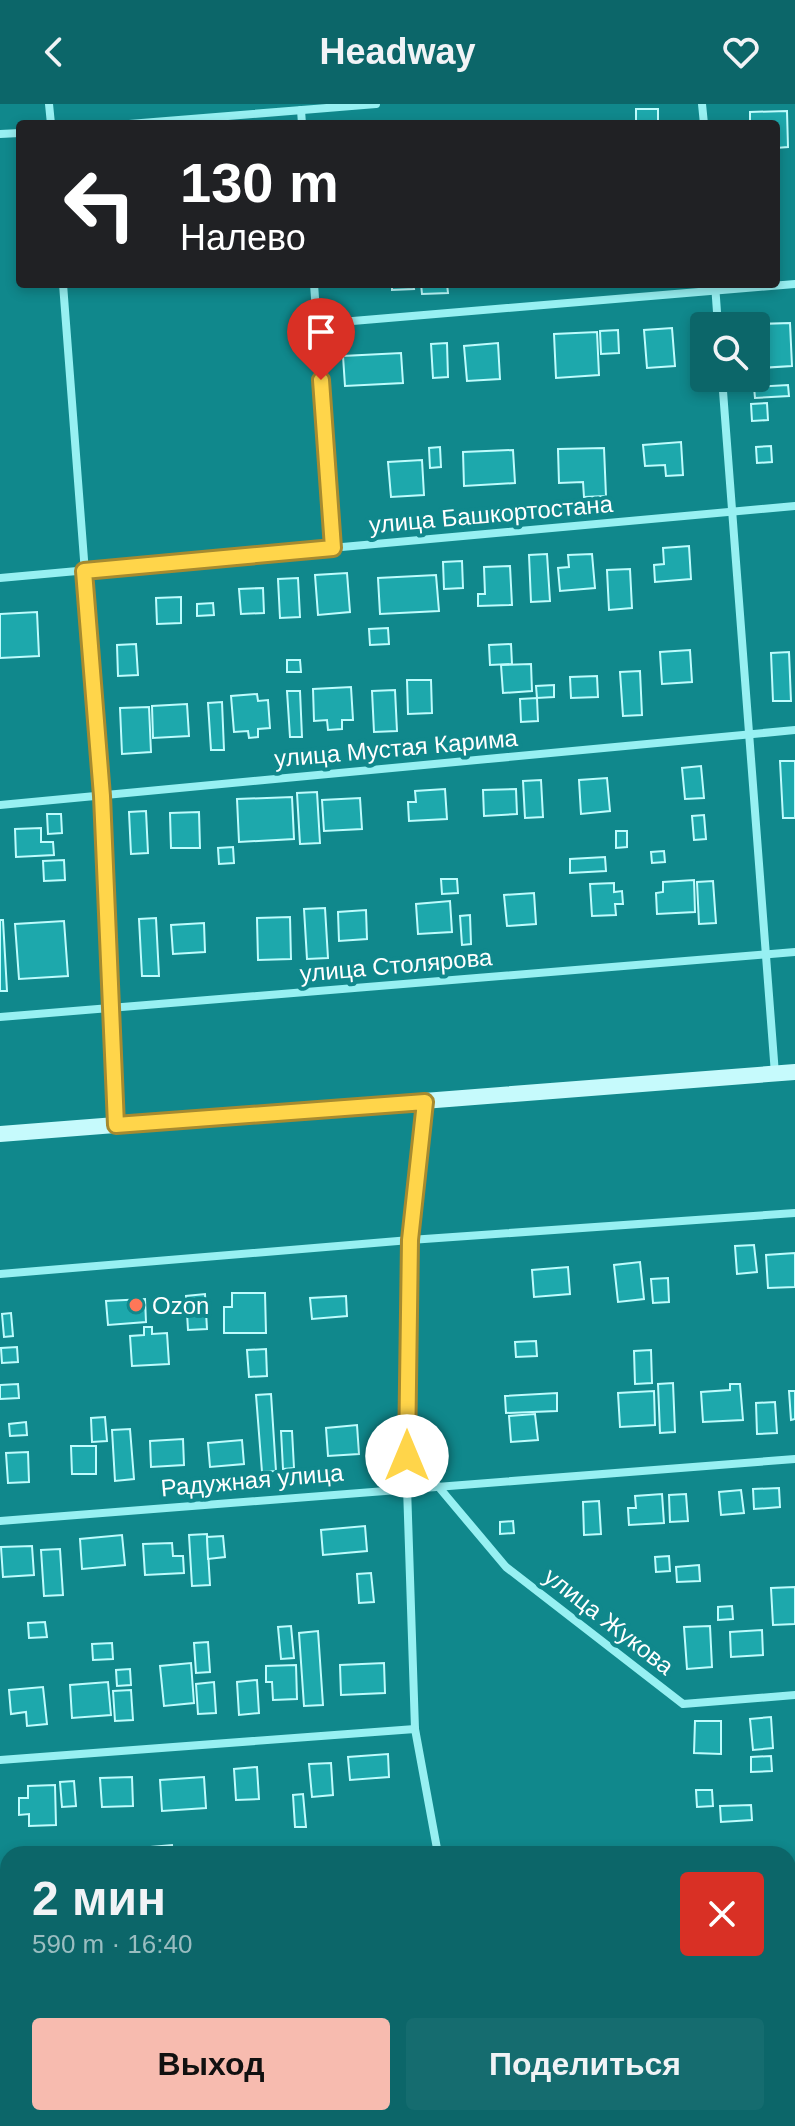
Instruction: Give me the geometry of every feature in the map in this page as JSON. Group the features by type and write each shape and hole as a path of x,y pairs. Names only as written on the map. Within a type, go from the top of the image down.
{"main road":[{"path":"0,1134 795,1072"}],"street":[{"path":"178,120 376,104"},
{"path":"301,110 302,120"},
{"path":"63,288 102,796 116,1125"},
{"path":"314,288 333,548"},
{"path":"317,324 704,288"},
{"path":"715,288 717,312"},
{"path":"723,392 775,1074"},
{"name":"улица Башкортостана","path":"0,578 795,506"},
{"name":"улица Мустая Карима","path":"0,805 795,730"},
{"name":"улица Столярова","path":"0,1017 795,952"},
{"path":"425,1102 410,1240 407,1487 415,1729 437,1846"},
{"path":"0,1274 410,1240 795,1213"},
{"name":"Радужная улица","path":"0,1521 795,1459"},
{"name":"улица Жукова","path":"437,1485 506,1567 683,1704 795,1695"},
{"path":"0,1760 415,1729"}],"building":[{"path":"636,109 658,109 658,120 636,120"},
{"path":"787,111 788,147 780,148 780,120 750,120 750,112"},
{"path":"421,288 447,288 448,293 422,294"},
{"path":"790,323 792,366 770,367 770,324"},
{"path":"672,328 675,366 647,368 644,330"},
{"path":"618,330 619,353 601,354 600,331"},
{"path":"597,332 599,375 556,378 554,334"},
{"path":"447,343 448,377 433,378 431,344"},
{"path":"498,343 500,379 467,381 464,346"},
{"path":"401,353 403,383 345,386 343,356"},
{"path":"788,385 789,396 755,398 754,392 770,392 770,386"},
{"path":"767,403 768,420 752,421 751,404"},
{"path":"681,442 683,475 666,476 665,465 645,466 643,445"},
{"path":"771,446 772,462 757,463 756,447"},
{"path":"440,447 441,467 430,468 429,448"},
{"path":"604,448 606,496 584,497 583,482 559,483 558,449"},
{"path":"513,450 515,483 464,486 463,452"},
{"path":"422,460 424,495 391,497 388,462"},
{"path":"689,546 691,579 655,582 654,565 664,564 663,548"},
{"path":"547,554 550,601 531,602 529,555"},
{"path":"592,554 595,588 560,591 558,568 569,567 568,555"},
{"path":"462,561 463,588 444,589 443,562"},
{"path":"510,566 512,605 478,606 478,594 485,594 484,567"},
{"path":"630,569 632,608 609,610 607,570"},
{"path":"347,573 350,612 318,615 315,575"},
{"path":"436,575 439,611 380,614 378,578"},
{"path":"298,578 300,617 280,618 278,579"},
{"path":"263,588 264,613 241,614 239,589"},
{"path":"181,597 181,623 157,624 156,598"},
{"path":"213,603 214,615 197,616 197,604"},
{"path":"37,612 39,656 0,658 0,614"},
{"path":"388,628 389,644 370,645 369,629"},
{"path":"136,644 138,675 118,676 117,645"},
{"path":"511,644 512,664 490,665 489,645"},
{"path":"690,650 692,682 662,684 660,652"},
{"path":"789,652 791,701 773,701 771,653"},
{"path":"287,660 300,660 301,672 287,672"},
{"path":"531,664 532,691 503,693 501,665"},
{"path":"640,671 642,715 623,716 620,672"},
{"path":"597,676 598,697 571,698 570,677"},
{"path":"407,680 431,680 432,713 408,714"},
{"path":"554,685 554,697 537,698 536,686"},
{"path":"351,687 353,720 342,720 342,729 328,730 327,720 314,721 313,689"},
{"path":"395,690 397,731 374,732 372,691"},
{"path":"287,691 300,691 302,737 290,737"},
{"path":"257,694 258,701 268,700 270,728 258,729 258,737 249,738 248,731 234,732 231,696"},
{"path":"537,698 538,721 521,722 520,699"},
{"path":"222,702 224,750 211,750 208,703"},
{"path":"187,704 189,736 153,738 152,706"},
{"path":"149,707 151,752 122,754 120,708"},
{"path":"780,761 795,761 795,818 783,818"},
{"path":"701,766 704,798 685,799 682,768"},
{"path":"607,778 610,811 581,814 579,780"},
{"path":"541,780 543,817 525,818 523,781"},
{"path":"445,789 447,819 409,821 408,802 416,802 415,791"},
{"path":"516,789 517,814 484,816 483,790"},
{"path":"317,792 320,843 300,844 297,793"},
{"path":"292,797 294,839 239,842 237,799"},
{"path":"360,798 362,829 324,831 322,800"},
{"path":"146,811 148,853 131,854 129,812"},
{"path":"199,812 200,848 171,848 170,813"},
{"path":"47,814 61,814 62,833 48,834"},
{"path":"704,815 706,839 694,840 692,816"},
{"path":"41,828 41,842 53,842 54,855 16,857 15,829"},
{"path":"616,831 627,831 627,847 616,848"},
{"path":"233,847 234,863 219,864 218,848"},
{"path":"664,851 665,862 652,863 651,852"},
{"path":"605,857 606,871 570,873 570,859"},
{"path":"64,860 65,880 44,881 43,861"},
{"path":"441,879 457,879 458,893 442,894"},
{"path":"694,880 695,912 657,914 656,893 663,892 663,882"},
{"path":"713,881 716,923 699,924 697,882"},
{"path":"614,883 614,892 622,891 623,904 615,904 616,915 592,916 590,884"},
{"path":"534,893 536,924 507,926 504,895"},
{"path":"450,901 452,932 418,934 416,904"},
{"path":"325,908 328,958 307,959 304,909"},
{"path":"366,910 367,939 339,941 338,912"},
{"path":"470,915 471,944 462,945 460,916"},
{"path":"290,917 291,959 258,960 257,918"},
{"path":"156,918 159,976 142,976 139,919"},
{"path":"0,920 3,920 7,991 0,991"},
{"path":"64,921 68,976 19,979 15,924"},
{"path":"204,923 205,952 173,954 171,925"},
{"path":"754,1245 757,1272 737,1274 735,1246"},
{"path":"795,1253 795,1287 768,1288 766,1255"},
{"path":"640,1262 644,1299 618,1302 614,1265"},
{"path":"568,1267 570,1294 534,1297 532,1270"},
{"path":"668,1278 669,1302 653,1303 651,1279"},
{"path":"232,1293 265,1293 266,1333 224,1333 224,1307 232,1307"},
{"path":"205,1294 207,1329 188,1330 186,1296"},
{"path":"346,1296 347,1316 312,1319 310,1298"},
{"path":"145,1299 146,1322 108,1325 106,1301"},
{"path":"11,1313 13,1336 4,1337 2,1314"},
{"path":"144,1327 152,1327 152,1334 167,1333 169,1364 132,1366 130,1336 144,1335"},
{"path":"536,1341 537,1356 516,1357 515,1342"},
{"path":"17,1347 18,1362 2,1363 1,1348"},
{"path":"266,1349 267,1376 249,1377 247,1350"},
{"path":"651,1350 652,1383 635,1384 634,1351"},
{"path":"673,1383 675,1432 660,1433 658,1384"},
{"path":"18,1384 19,1398 0,1399 0,1385"},
{"path":"730,1384 740,1384 743,1420 703,1422 701,1392 730,1390"},
{"path":"654,1391 655,1425 620,1427 618,1393"},
{"path":"789,1391 795,1391 795,1419 791,1420"},
{"path":"557,1393 557,1411 506,1413 505,1396"},
{"path":"271,1394 276,1471 262,1472 256,1395"},
{"path":"775,1402 777,1433 757,1434 756,1403"},
{"path":"535,1414 538,1440 511,1442 509,1416"},
{"path":"105,1417 107,1441 92,1442 91,1418"},
{"path":"26,1422 27,1435 10,1436 9,1424"},
{"path":"357,1425 359,1454 328,1456 326,1428"},
{"path":"130,1429 134,1479 115,1481 112,1430"},
{"path":"281,1431 292,1431 294,1468 283,1469"},
{"path":"183,1439 184,1465 151,1467 150,1441"},
{"path":"242,1440 244,1464 210,1467 208,1443"},
{"path":"71,1446 96,1446 96,1474 72,1474"},
{"path":"28,1452 29,1482 8,1483 6,1453"},
{"path":"779,1488 780,1507 754,1509 753,1489"},
{"path":"741,1490 744,1513 721,1515 719,1492"},
{"path":"662,1494 664,1523 629,1525 628,1508 636,1508 635,1496"},
{"path":"686,1494 688,1521 670,1522 669,1495"},
{"path":"599,1501 601,1534 584,1535 583,1502"},
{"path":"513,1521 514,1533 500,1534 500,1522"},
{"path":"365,1526 367,1551 323,1555 321,1530"},
{"path":"207,1534 210,1585 192,1586 189,1535"},
{"path":"122,1535 125,1565 82,1569 80,1539"},
{"path":"223,1536 225,1557 208,1559 207,1537"},
{"path":"172,1543 173,1556 183,1556 184,1573 145,1575 143,1544"},
{"path":"32,1546 34,1575 3,1577 1,1547"},
{"path":"60,1549 63,1595 44,1596 41,1550"},
{"path":"669,1556 670,1571 656,1572 655,1557"},
{"path":"699,1565 700,1581 677,1582 676,1567"},
{"path":"371,1573 374,1602 359,1603 357,1574"},
{"path":"795,1587 795,1624 773,1625 771,1588"},
{"path":"732,1606 733,1619 718,1620 718,1607"},
{"path":"45,1622 47,1637 29,1638 28,1623"},
{"path":"291,1626 294,1658 281,1659 278,1627"},
{"path":"710,1626 712,1667 687,1669 684,1627"},
{"path":"762,1630 763,1655 731,1657 730,1632"},
{"path":"318,1631 323,1705 304,1706 299,1633"},
{"path":"208,1642 210,1672 196,1673 194,1643"},
{"path":"112,1643 113,1659 93,1660 92,1644"},
{"path":"191,1663 194,1703 164,1706 160,1666"},
{"path":"384,1663 385,1693 341,1695 340,1665"},
{"path":"296,1665 297,1699 273,1700 272,1682 266,1682 266,1666"},
{"path":"130,1669 131,1685 117,1686 116,1670"},
{"path":"257,1680 259,1713 239,1715 237,1682"},
{"path":"108,1682 111,1715 72,1718 70,1685"},
{"path":"214,1682 216,1713 198,1714 196,1684"},
{"path":"43,1687 47,1724 27,1726 26,1712 11,1714 9,1690"},
{"path":"131,1690 133,1720 115,1721 113,1691"},
{"path":"771,1717 773,1748 753,1750 750,1719"},
{"path":"695,1721 721,1721 721,1754 694,1753"},
{"path":"388,1754 389,1777 350,1780 348,1757"},
{"path":"771,1756 772,1771 751,1772 751,1757"},
{"path":"331,1763 333,1795 312,1797 309,1764"},
{"path":"257,1767 259,1799 236,1800 234,1769"},
{"path":"132,1777 133,1806 102,1807 100,1778"},
{"path":"204,1777 206,1808 162,1811 160,1780"},
{"path":"74,1781 76,1806 62,1807 60,1782"},
{"path":"55,1785 56,1825 29,1826 29,1814 19,1815 19,1798 28,1798 28,1786"},
{"path":"696,1790 712,1790 713,1806 697,1807"},
{"path":"303,1794 306,1827 295,1827 293,1795"},
{"path":"751,1805 752,1820 721,1822 720,1806"}],"place":[{"name":"Ozon","path":"136,1305"}],"route":[{"path":"321,380 333,548 84,571 102,796 116,1125 425,1102 410,1240 407,1456"}]}
